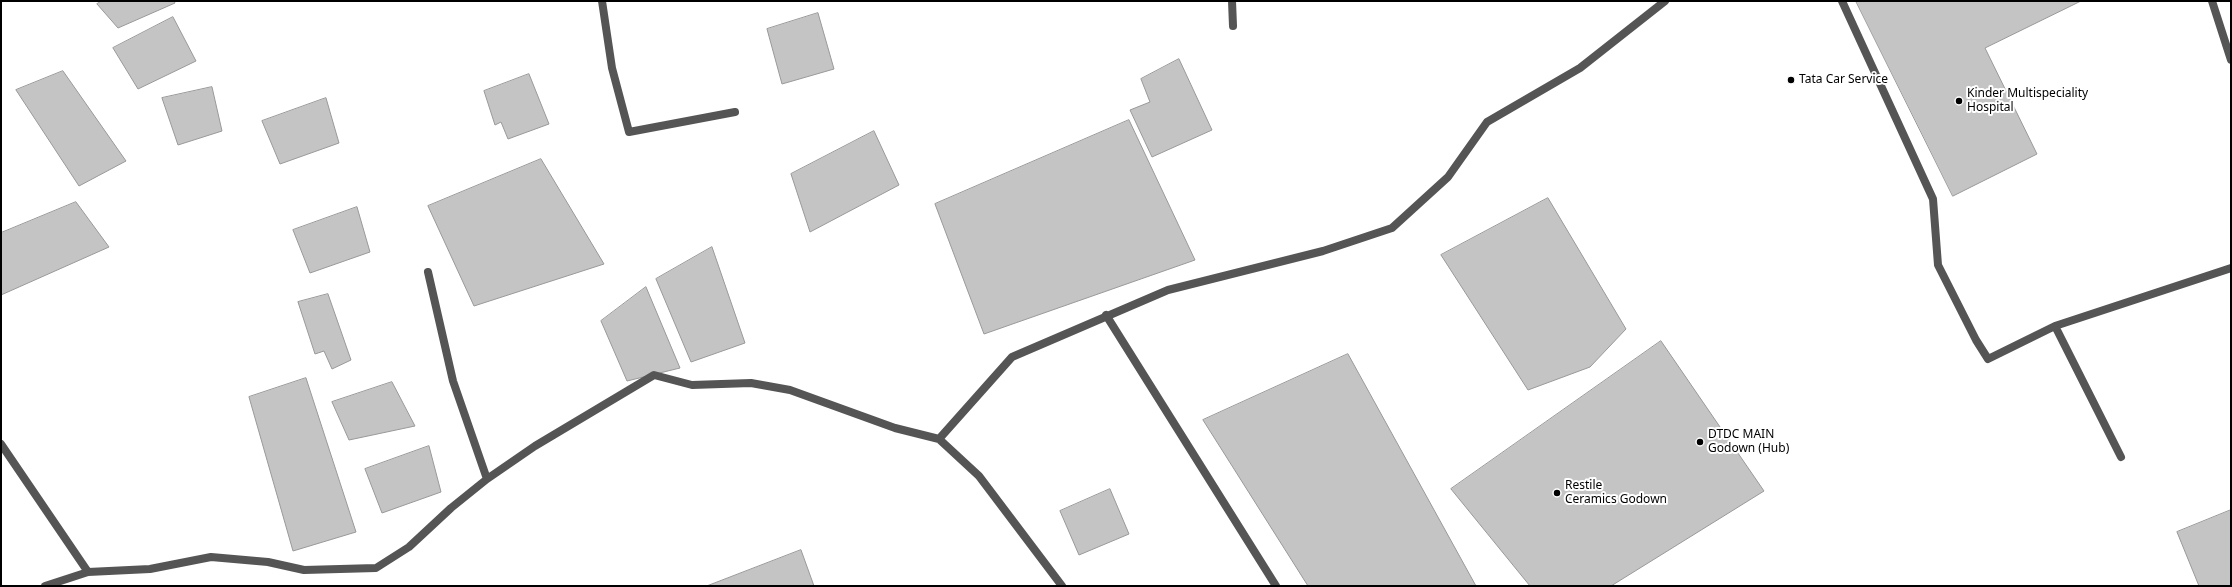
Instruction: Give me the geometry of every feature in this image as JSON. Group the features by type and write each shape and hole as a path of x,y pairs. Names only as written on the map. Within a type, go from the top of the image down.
{"street":[{"path":"602,1 612,68 628,132 735,112"},
{"path":"1232,1 1233,26"},
{"path":"939,439 1012,357 1168,290 1323,251 1392,228 1448,178 1488,122 1580,68 1665,1"},
{"path":"1842,1 1933,199 1938,265 1976,340 1988,359 2055,326 2231,268"},
{"path":"2212,1 2231,60"},
{"path":"428,272 453,381 487,479"},
{"path":"1106,316 1276,586"},
{"path":"2055,326 2121,457"},
{"path":"45,586 88,572 150,569 211,557 268,562 304,570 376,568 409,547 451,508 487,479 548,438 654,375 692,385 751,383 790,390 894,428 939,439 979,476 1062,586"},
{"path":"1,444 88,572"}],"building":[{"path":"102,1 174,1 175,3 118,28 97,4"},
{"name":"Kinder Multispeciality Hospital","path":"1856,1 2081,1 1985,48 2037,154 1953,196"},
{"path":"818,13 834,69 782,84 767,29"},
{"path":"173,17 196,61 138,89 113,48"},
{"path":"1179,59 1212,130 1152,157 1130,110 1150,102 1141,79"},
{"path":"63,71 126,161 79,186 16,90"},
{"path":"529,74 549,124 508,139 501,122 495,125 484,91"},
{"path":"212,87 222,131 178,145 162,98"},
{"path":"326,98 339,143 280,164 262,121"},
{"path":"1129,120 1195,260 984,334 935,204"},
{"path":"874,131 899,185 810,232 791,174"},
{"path":"541,159 604,264 474,306 428,206"},
{"path":"1548,198 1626,329 1590,367 1528,390 1441,255"},
{"path":"76,202 109,247 1,295 1,233"},
{"path":"357,207 370,252 310,273 293,230"},
{"path":"712,247 745,343 691,362 656,279"},
{"path":"646,287 680,368 627,381 601,321"},
{"path":"328,294 351,360 332,369 324,351 315,354 298,302"},
{"path":"1661,341 1764,491 1611,586 1530,586 1451,489"},
{"path":"1348,354 1476,586 1308,586 1203,420"},
{"path":"306,378 356,532 293,551 249,397"},
{"path":"392,382 415,426 349,440 332,402"},
{"path":"429,446 441,492 382,513 365,469"},
{"path":"1110,489 1129,534 1079,555 1060,511"},
{"path":"2231,510 2231,586 2199,586 2177,532"},
{"path":"801,550 814,586 707,586"}],"place":[{"name":"Tata Car Service","path":"1791,80"},
{"name":"Kinder Multispeciality Hospital","path":"1959,101"},
{"name":"DTDC MAIN Godown (Hub)","path":"1700,442"},
{"name":"Restile Ceramics Godown","path":"1557,493"}]}
